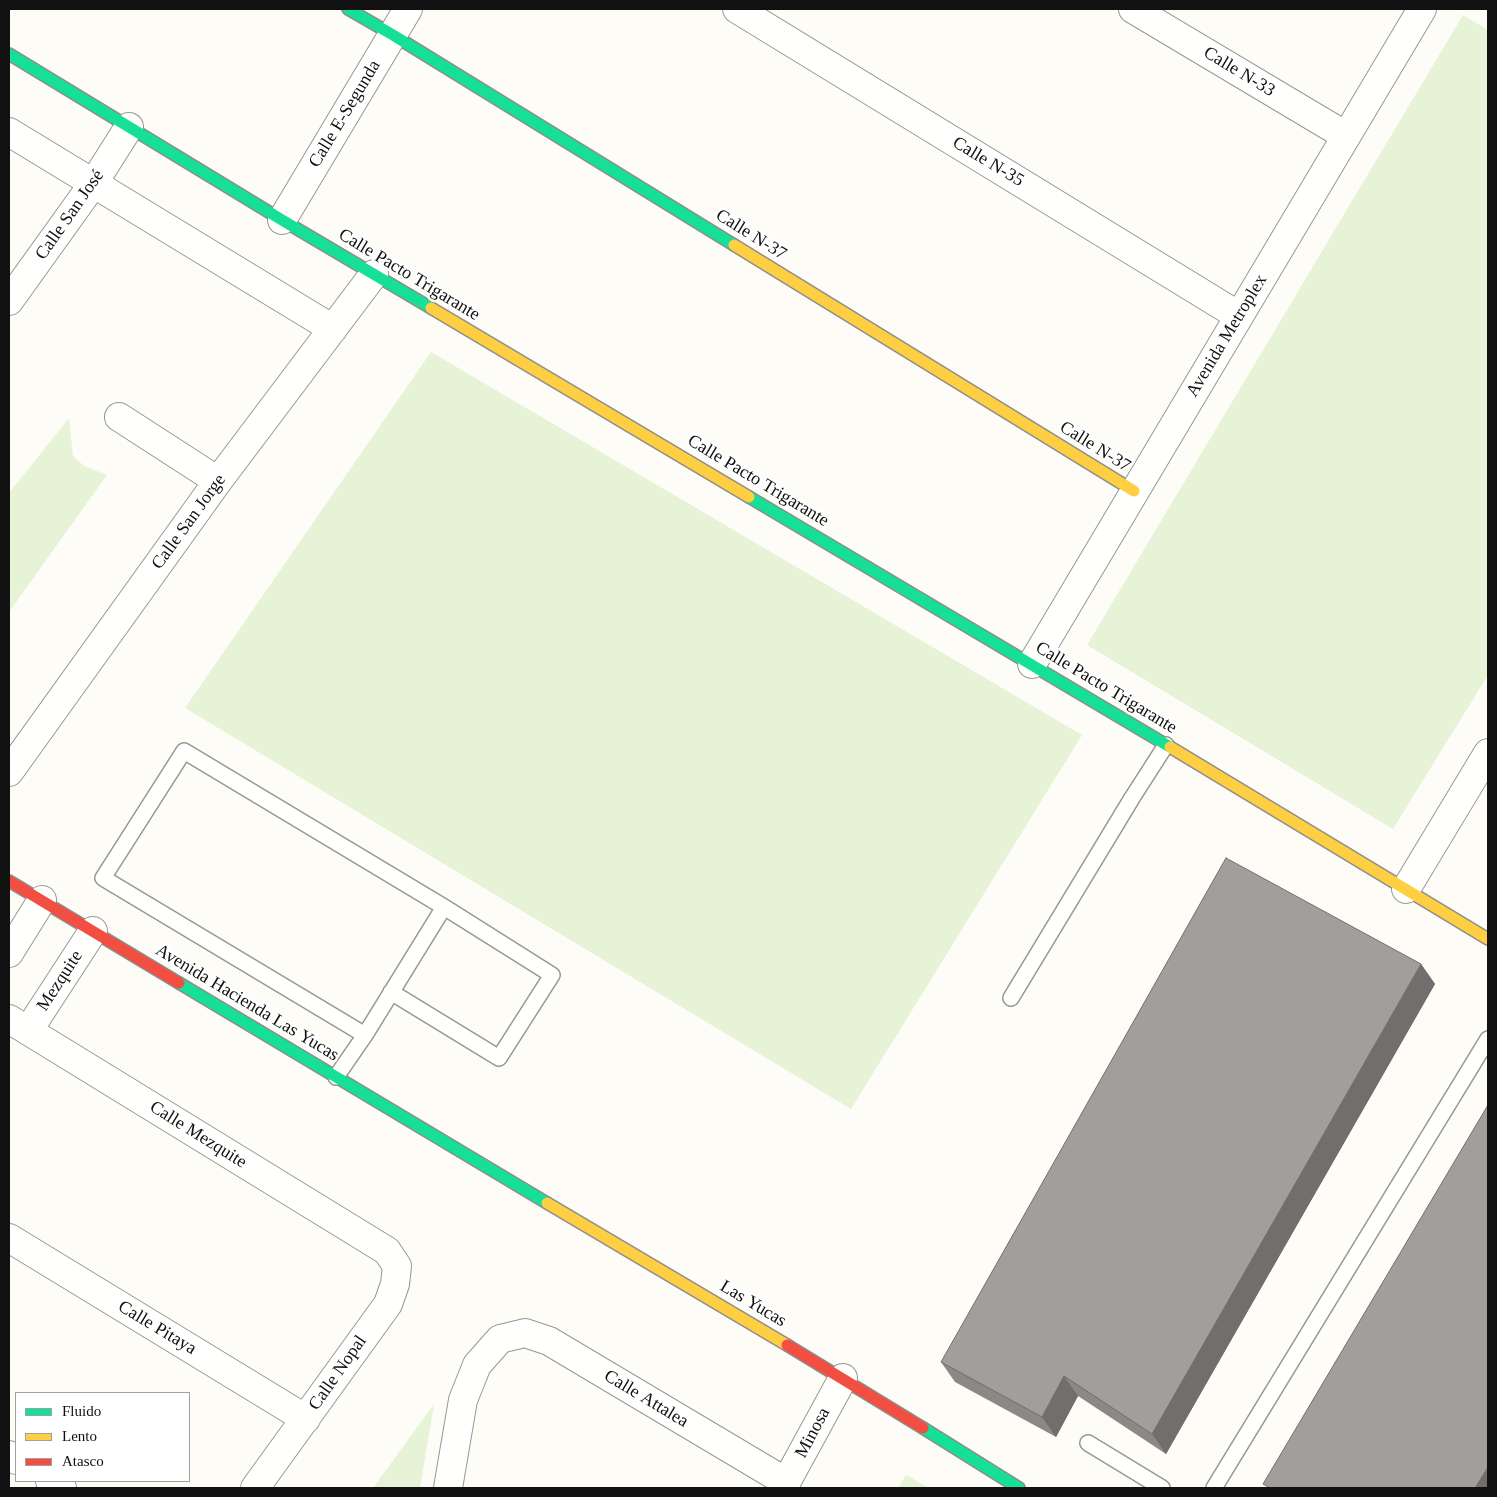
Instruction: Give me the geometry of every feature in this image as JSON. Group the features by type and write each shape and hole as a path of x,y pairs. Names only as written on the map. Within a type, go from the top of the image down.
{"street":[{"name":"Calle N-37","path":"348,9 1134,491"},
{"name":"Calle E-Segunda","path":"282,220 408,9"},
{"name":"Calle N-35","path":"737,9 1239,316"},
{"name":"Calle N-33","path":"1133,9 1346,136"},
{"name":"Avenida Metroplex","path":"1032,664 1422,9"},
{"name":"Calle Pacto Trigarante","path":"9,54 282,220 1032,664 1488,939"},
{"name":"Calle San José","path":"9,301 93,184 129,127"},
{"path":"9,132 333,329"},
{"name":"Calle San Jorge","path":"9,772 218,481 374,274"},
{"path":"119,417 218,481"},
{"path":"1406,889 1488,752"},
{"name":"Avenida Hacienda Las Yucas","path":"9,881 467,1155"},
{"path":"9,953 42,900"},
{"name":"Mezquite","path":"18,1025 93,931"},
{"name":"Calle Mezquite","path":"18,1025 388,1251"},
{"name":"Las Yucas","path":"467,1155 843,1378 1019,1488"},
{"name":"Calle Pitaya","path":"9,1238 306,1419"},
{"name":"Calle Nopal","path":"255,1488 388,1304 395,1284 397,1266 388,1251"},
{"name":"Calle Attalea","path":"448,1488 463,1400 477,1365 500,1339 524,1333 549,1341 785,1485"},
{"name":"Minosa","path":"785,1485 843,1378"}],"lane":[{"path":"1011,998 1166,745"},
{"path":"365,1035 103,878 184,751 444,907 552,975 499,1058 391,992"},
{"path":"336,1077 365,1035 444,907"},
{"path":"1214,1488 1488,1039"},
{"path":"1088,1443 1162,1488"}],"green space":[{"path":"1463,15 1488,30 1488,675 1393,829 1087,645"},
{"path":"431,352 1082,735 851,1109 185,708"},
{"path":"69,418 73,456 84,466 107,475 9,612 9,493"},
{"path":"434,1404 420,1488 373,1488"},
{"path":"906,1475 929,1488 898,1488"}],"building":[{"path":"1226,858 1421,964 1152,1434 1064,1376 1042,1417 941,1362"},
{"path":"1488,1105 1488,1467 1475,1488 1270,1488 1263,1484"}],"traffic: fast":[{"path":"348,9 734,245"},
{"path":"9,54 431,308"},
{"path":"749,497 1170,747"},
{"path":"179,983 547,1203"},
{"path":"923,1428 1019,1488"}],"traffic: slow":[{"path":"734,245 1134,491"},
{"path":"431,308 749,497"},
{"path":"1170,747 1488,939"},
{"path":"547,1203 787,1345"}],"traffic: jam":[{"path":"9,881 179,983"},
{"path":"787,1345 923,1428"}]}
